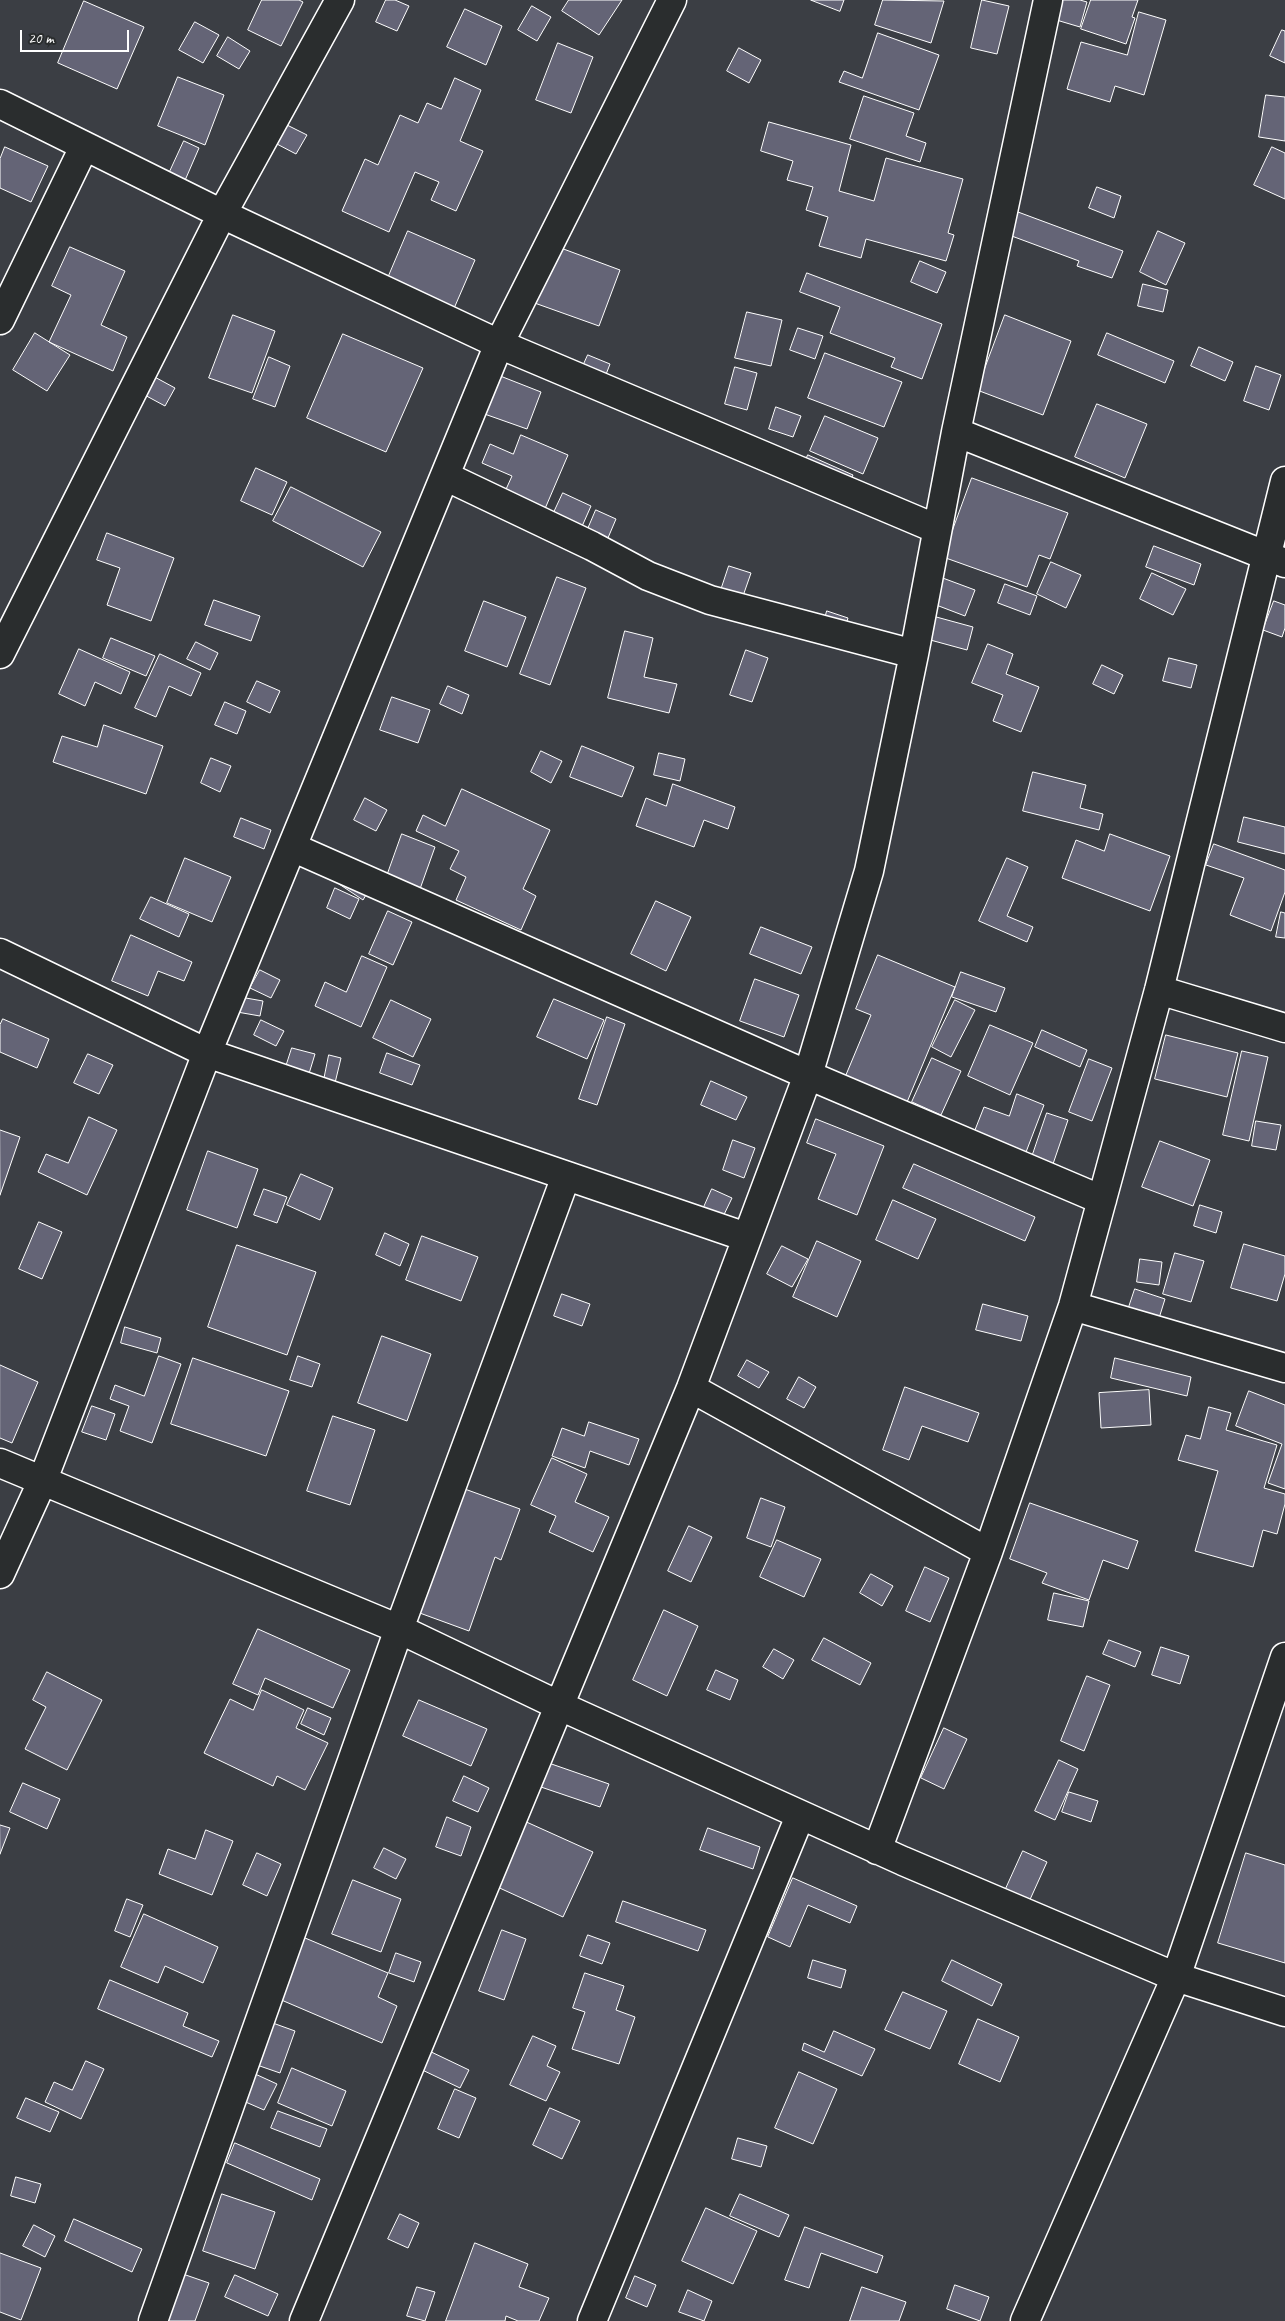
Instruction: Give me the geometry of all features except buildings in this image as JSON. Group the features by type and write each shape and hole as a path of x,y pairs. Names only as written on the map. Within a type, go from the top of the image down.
{"street":[{"path":"0,654 222,214 340,0"},
{"path":"0,1574 42,1482 207,1053 499,344 672,0"},
{"path":"304,2321 691,1388 808,1075 869,871 914,654 956,432 1048,0"},
{"path":"0,104 222,214 499,344 937,529"},
{"path":"0,320 84,147"},
{"path":"956,432 1276,559"},
{"path":"445,476 592,546 648,576 710,600 914,654"},
{"path":"877,1850 988,1552 1074,1306 1276,559 1285,481"},
{"path":"292,847 808,1075 1102,1200"},
{"path":"0,953 207,1053 746,1237"},
{"path":"1159,990 1285,1028"},
{"path":"153,2321 399,1629 566,1176"},
{"path":"1074,1306 1285,1368"},
{"path":"691,1388 988,1552"},
{"path":"0,1463 399,1629 558,1705 877,1850 1176,1977 1285,2012"},
{"path":"1025,2321 1176,1977 1285,1657"},
{"path":"592,2321 800,1816"}]}
